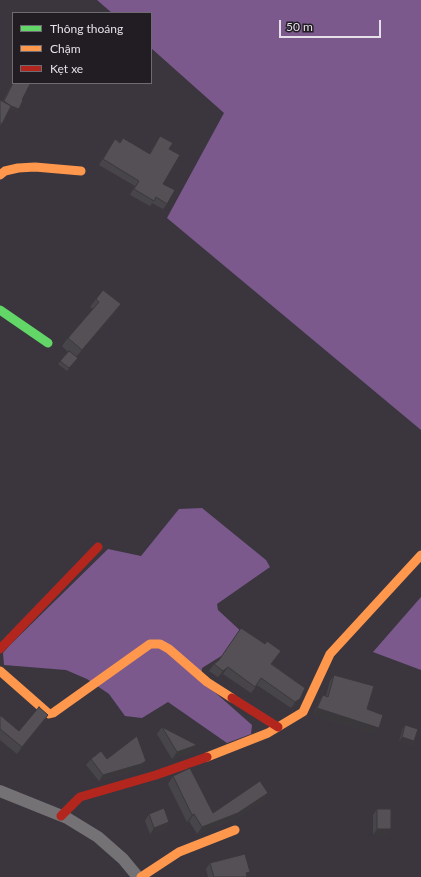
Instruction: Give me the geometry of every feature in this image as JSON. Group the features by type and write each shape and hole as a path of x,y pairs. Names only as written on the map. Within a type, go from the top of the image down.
{"street":[{"path":"0,175 5,171 18,168 35,167 81,170"},
{"path":"0,310 48,343"},
{"path":"0,648 98,547"},
{"path":"61,816 80,797 156,775 215,754 268,733 293,719 302,712 330,654 421,555"},
{"path":"0,671 49,714 150,644 160,644 169,649 207,682 278,727"},
{"path":"0,791 67,818 98,837 123,859 138,877"},
{"path":"142,877 179,852 235,830"}],"shaded area":[{"path":"97,0 421,0 421,430 167,218 224,113 152,49 152,12 111,12"},
{"path":"202,508 266,560 270,567 217,604 218,610 245,635 247,640 202,668 201,680 252,725 251,734 227,743 168,702 142,718 125,716 109,694 87,679 66,670 4,665 3,653 9,646 108,549 141,556 179,509"},
{"path":"421,597 421,670 373,652"}],"building":[{"path":"12,84 30,84 19,109 4,101"},
{"path":"0,100 11,106 2,124 0,123"},
{"path":"160,136 173,143 169,149 180,155 163,184 175,190 167,204 156,197 154,201 134,189 139,181 103,159 115,139 120,143 123,138 150,154"},
{"path":"103,290 121,304 82,350 68,338 99,302 96,299"},
{"path":"69,351 78,358 69,368 60,361"},
{"path":"241,628 265,644 267,641 281,651 271,664 305,688 300,699 295,702 261,678 255,687 228,667 223,671 214,664 219,660"},
{"path":"334,675 374,686 367,709 383,715 379,728 317,708 323,695 328,697"},
{"path":"39,707 48,715 22,747 0,729 0,715 19,731"},
{"path":"405,725 418,729 414,741 402,737"},
{"path":"162,727 197,745 177,752"},
{"path":"137,736 146,761 141,764 103,775 91,759 101,751 107,759"},
{"path":"190,768 213,813 260,781 268,793 238,813 202,827 194,814 192,815 173,776"},
{"path":"164,808 169,822 154,828 149,814"},
{"path":"377,809 391,809 391,829 377,829"},
{"path":"245,854 250,872 246,873 247,877 214,877 210,863"}],"traffic: fast":[{"path":"0,310 48,343"}],"traffic: slow":[{"path":"0,175 5,171 18,168 35,167 81,171"},
{"path":"207,757 268,733 303,712 330,654 421,555"},
{"path":"0,671 49,714 53,713 150,644 160,644 169,649 207,682 232,698"},
{"path":"141,877 179,852 235,830"}],"traffic: jam":[{"path":"0,649 98,547"},
{"path":"232,698 278,727"},
{"path":"61,816 80,797 156,775 207,757"}]}
